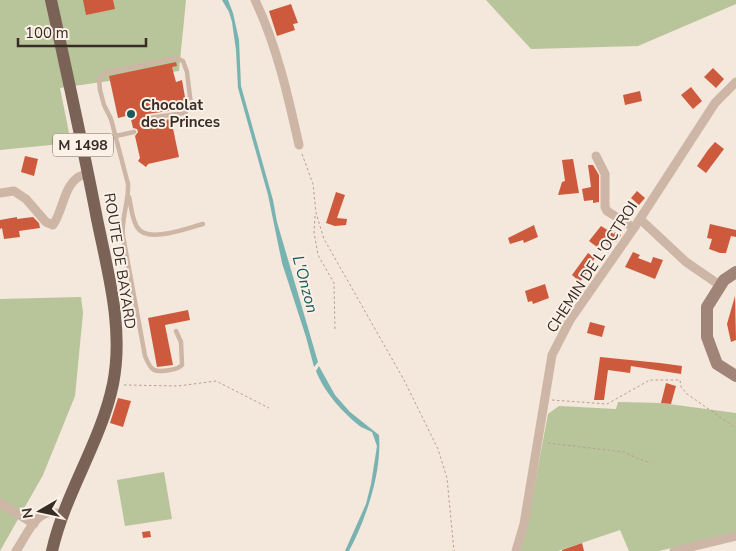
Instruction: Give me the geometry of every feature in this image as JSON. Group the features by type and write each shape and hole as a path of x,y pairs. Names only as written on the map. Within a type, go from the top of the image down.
{"main road":[{"name":"ROUTE DE BAYARD","path":"51,0 83,143 116,319 116,356 113,385 104,418 63,514 52,551"}],"street":[{"path":"255,0 264,19 283,74 298,145"},
{"name":"CHEMIN DE L'OCTROI","path":"516,551 524,524 552,355 556,346 570,320 634,228 715,103 736,82"},
{"path":"596,156 605,174 605,207 607,211 634,228"},
{"path":"0,193 14,192 26,199 46,222 53,225 67,192 77,178 88,174"},
{"path":"640,219 686,262 721,286"},
{"path":"736,272 724,280 707,307 707,337 717,364 736,376"},
{"path":"0,503 34,524"},
{"path":"16,551 34,524 44,514 50,512 63,514"},
{"path":"674,551 736,536"}],"lane":[{"path":"148,118 185,113 191,106 187,72 183,61 176,58 108,72 99,79 100,90 111,119 128,184 128,195 123,217 123,236 145,356 152,370 164,372 178,369 182,365 181,342 176,331"},
{"path":"83,143 134,132"},
{"path":"128,195 136,225 141,232 150,235 162,234 203,224"}],"path":[{"path":"298,145 313,184 316,213 324,239 404,380 438,449 447,478 454,551"},
{"path":"316,213 314,232 318,255 334,283 335,331"},
{"path":"544,400 606,404 650,380 680,380 681,387 687,394 736,428"},
{"path":"113,385 178,386 216,382 270,408"},
{"path":"537,442 624,452 651,463"}],"green space":[{"path":"0,0 186,0 179,71 60,88 71,143 0,150"},
{"path":"486,0 736,0 736,4 638,46 531,49"},
{"path":"81,297 83,313 75,396 43,475 0,551 0,299"},
{"path":"618,402 661,403 736,413 736,532 659,551 629,551 620,530 558,551 520,551 525,536 548,414 559,406 616,409"},
{"path":"164,472 172,519 125,526 117,480"}],"water":[{"path":"222,0 228,0 233,13 239,40 241,86 273,200 277,222 318,362 314,367 282,263 268,195 238,88 232,22"},
{"path":"319,366 335,395 350,412 379,435 378,465 372,495 349,551 345,551 366,504 377,446 372,432 354,421 329,394 316,371"}],"building":[{"path":"83,0 113,0 115,9 86,15"},
{"path":"291,4 298,23 293,24 295,30 277,36 269,11"},
{"name":"Chocolat des Princes","path":"176,62 177,66 172,67 176,82 182,80 186,103 168,107 169,111 147,114 144,118 148,122 171,119 179,157 148,164 146,167 138,161 140,158 135,136 138,132 137,129 133,128 130,115 118,118 109,76"},
{"path":"713,68 724,79 716,88 704,77"},
{"path":"691,87 702,101 693,109 681,95"},
{"path":"640,91 642,101 625,105 623,95"},
{"path":"715,142 724,149 706,173 697,166"},
{"path":"25,156 38,159 34,176 21,172"},
{"path":"573,159 579,193 558,195 562,182 565,181 562,160"},
{"path":"588,165 593,165 599,175 599,202 593,203 593,200 584,201 582,189 591,187"},
{"path":"637,191 645,198 639,205 631,198"},
{"path":"336,192 345,195 337,218 347,219 346,225 335,226 326,223"},
{"path":"17,217 17,219 33,217 39,223 40,228 19,231 20,237 4,239 2,228 0,229 0,220"},
{"path":"710,224 736,230 736,237 731,236 726,253 709,249 712,239 707,238"},
{"path":"534,225 538,237 524,243 523,240 510,244 508,238"},
{"path":"601,226 614,234 615,232 621,235 616,242 613,240 609,246 602,240 597,247 589,241"},
{"path":"633,252 640,255 638,258 651,263 653,257 663,260 655,279 625,267"},
{"path":"588,253 595,258 590,265 592,266 580,282 572,275"},
{"path":"545,284 549,298 533,304 532,301 528,302 525,291"},
{"path":"735,296 736,340 731,342 727,324"},
{"path":"188,310 190,320 165,325 173,365 157,367 148,318"},
{"path":"590,322 605,326 602,337 587,333"},
{"path":"600,357 682,366 681,374 631,366 630,373 608,370 604,400 594,400"},
{"path":"666,383 676,386 671,404 661,403"},
{"path":"118,398 131,401 123,427 110,423"},
{"path":"150,531 151,537 143,538 142,532"},
{"path":"582,543 584,551 562,551 562,550"}],"place":[{"name":"Chocolat des Princes","path":"131,114"}],"water label":[{"name":"L'Onzon","path":"306,284"}]}
